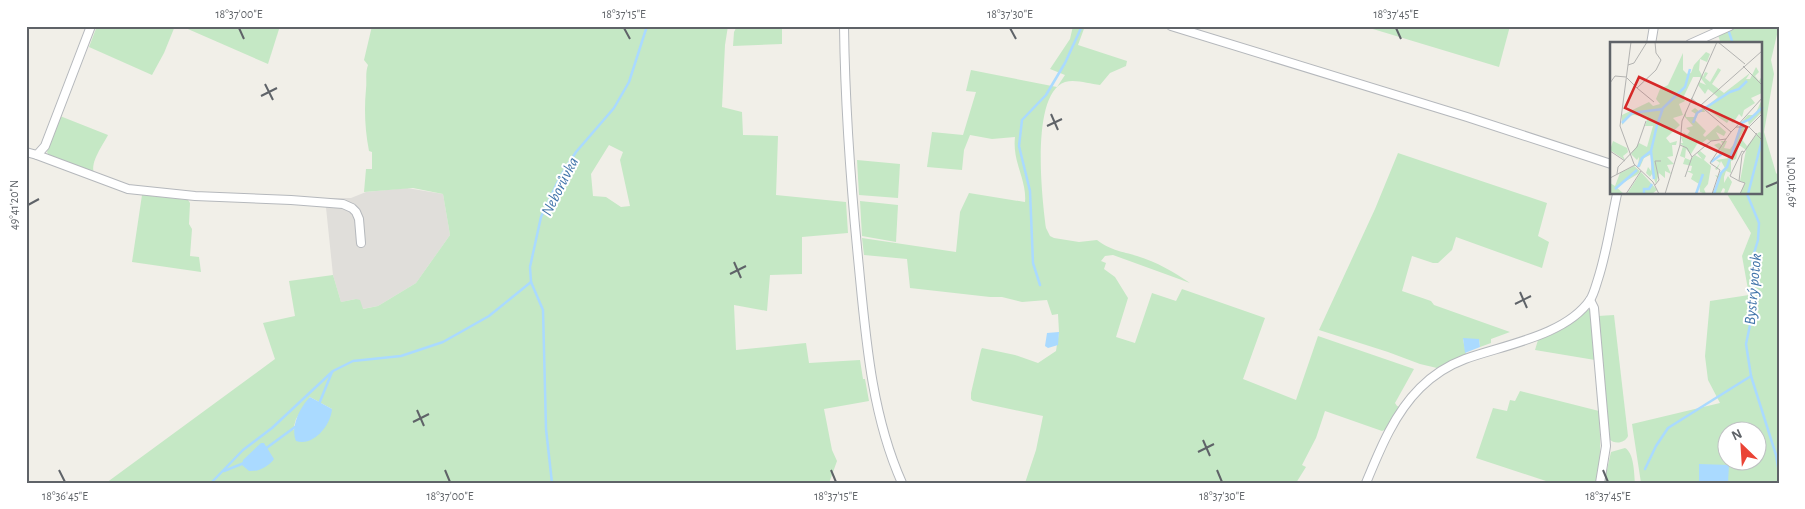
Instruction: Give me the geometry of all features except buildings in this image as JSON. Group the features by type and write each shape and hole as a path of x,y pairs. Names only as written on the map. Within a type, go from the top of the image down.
{"street":[{"path":"37,156 45,146 91,26"},
{"path":"844,26 846,112 864,324 872,379 885,437 890,456 902,483"},
{"path":"1171,26 1467,117 1610,164"},
{"path":"1651,42 1654,26"},
{"path":"1695,42 1730,26"},
{"path":"26,152 128,189 195,196 343,204 356,212 359,219 361,243"},
{"path":"1366,483 1400,412 1420,388 1434,377 1463,360 1556,327 1571,319 1590,300 1602,266 1617,195"},
{"path":"1590,300 1594,308 1606,446 1600,483"}],"shaded area":[{"path":"407,188 443,194 450,235 416,283 378,306 362,309 356,299 341,302 333,275 325,198 351,198 366,192"}],"green space":[{"path":"97,26 175,26 164,53 152,75 89,47"},
{"path":"181,26 280,26 268,64"},
{"path":"372,26 728,26 725,45 722,107 742,112 743,135 778,136 776,195 846,202 848,233 802,237 802,274 770,275 767,311 734,305 736,350 806,343 809,363 860,360 869,401 824,409 832,450 837,461 829,483 106,483 275,359 263,323 295,316 289,281 333,275 341,302 360,300 363,309 378,306 416,283 450,235 443,194 413,188 364,192 366,169 372,169 372,152 369,151 366,128 365,105 368,65 364,60","holes":["609,145 623,152 620,160 630,206 621,207 606,197 593,196 591,174","310,397 332,409 293,430 296,419"]},
{"path":"737,26 784,26 784,29 782,29 782,44 733,46 734,32"},
{"path":"1073,26 1085,26 1078,45 1127,61 1126,66 1110,73 1100,85 1069,81 1054,91 1047,106 1041,149 1042,195 1046,228 1050,236 1054,238 1079,242 1097,240 1112,249 1158,264 1190,283 1113,255 1105,256 1101,261 1106,263 1104,269 1115,277 1128,298 1116,337 1135,343 1152,293 1176,301 1182,289 1265,318 1243,379 1296,400 1318,336 1414,369 1395,403 1400,407 1387,429 1382,431 1325,411 1316,438 1302,465 1306,467 1296,483 1025,483 1036,450 1043,416 973,401 971,393 982,348 1015,355 1038,363 1056,351 1059,332 1058,314 1052,315 1047,300 1022,302 1002,297 910,288 907,259 864,255 862,238 956,252 960,212 969,193 1025,202 1024,186 1016,155 1015,137 992,139 970,135 964,150 962,170 927,167 932,132 963,135 976,92 966,91 971,70 1057,87 1065,75 1050,69 1070,39"},
{"path":"1363,26 1510,26 1499,67"},
{"path":"1715,26 1779,26 1771,60 1774,74 1764,132 1776,173 1779,176 1779,483 1641,483 1632,424 1720,403 1708,380 1705,356 1710,301 1749,295 1742,256 1751,233 1728,195 1762,195 1762,42 1720,42"},
{"path":"60,116 108,135 95,159 94,173 49,156 47,152"},
{"path":"1398,153 1547,203 1538,236 1549,242 1542,268 1456,237 1452,250 1438,263 1412,256 1402,291 1431,301 1434,305 1510,332 1491,339 1491,343 1480,347 1479,339 1463,339 1466,354 1437,368 1319,330 1375,209"},
{"path":"857,160 900,164 898,198 859,195"},
{"path":"142,195 188,200 190,203 189,224 192,229 190,256 199,257 201,272 132,262"},
{"path":"860,201 898,205 896,242 862,236"},
{"path":"1586,309 1590,310 1595,360 1535,350 1538,340 1564,328 1576,320"},
{"path":"1614,315 1628,436 1622,442 1617,443 1609,439 1598,316"},
{"path":"1520,391 1599,411 1600,456 1596,483 1552,483 1476,458 1493,408 1507,411 1510,400 1515,401"},
{"path":"1625,448 1632,458 1635,483 1604,483 1611,452"}],"water":[{"path":"1059,332 1058,345 1048,348 1045,346 1047,333"},
{"path":"1463,338 1479,339 1480,347 1465,353"},
{"path":"310,397 332,409 331,415 325,428 315,438 309,441 296,441 294,436 295,424 303,406"},
{"path":"261,443 264,443 274,459 263,468 249,471 242,465 243,460"},
{"path":"1699,464 1718,465 1718,472 1729,472 1728,483 1699,483"}],"waterway":[{"name":"Neborůvka","path":"552,483 546,429 543,310 531,282 530,267 541,217 560,177 576,152 614,108 629,82 647,26"},
{"path":"1040,285 1033,263 1030,191 1019,146 1022,120 1046,95 1065,63 1082,26"},
{"name":"Bystrý potok","path":"1728,29 1732,42"},
{"name":"Bystrý potok","path":"1747,195 1759,223 1758,240 1752,260 1754,306 1746,344 1751,376 1776,455 1779,473"},
{"path":"211,483 243,450 272,428 333,371 353,361 401,356 443,342 489,316 531,282"},
{"path":"319,404 332,372"},
{"path":"1645,469 1656,446 1668,428 1751,376"},
{"path":"265,449 295,427"},
{"path":"224,471 244,463"}]}
